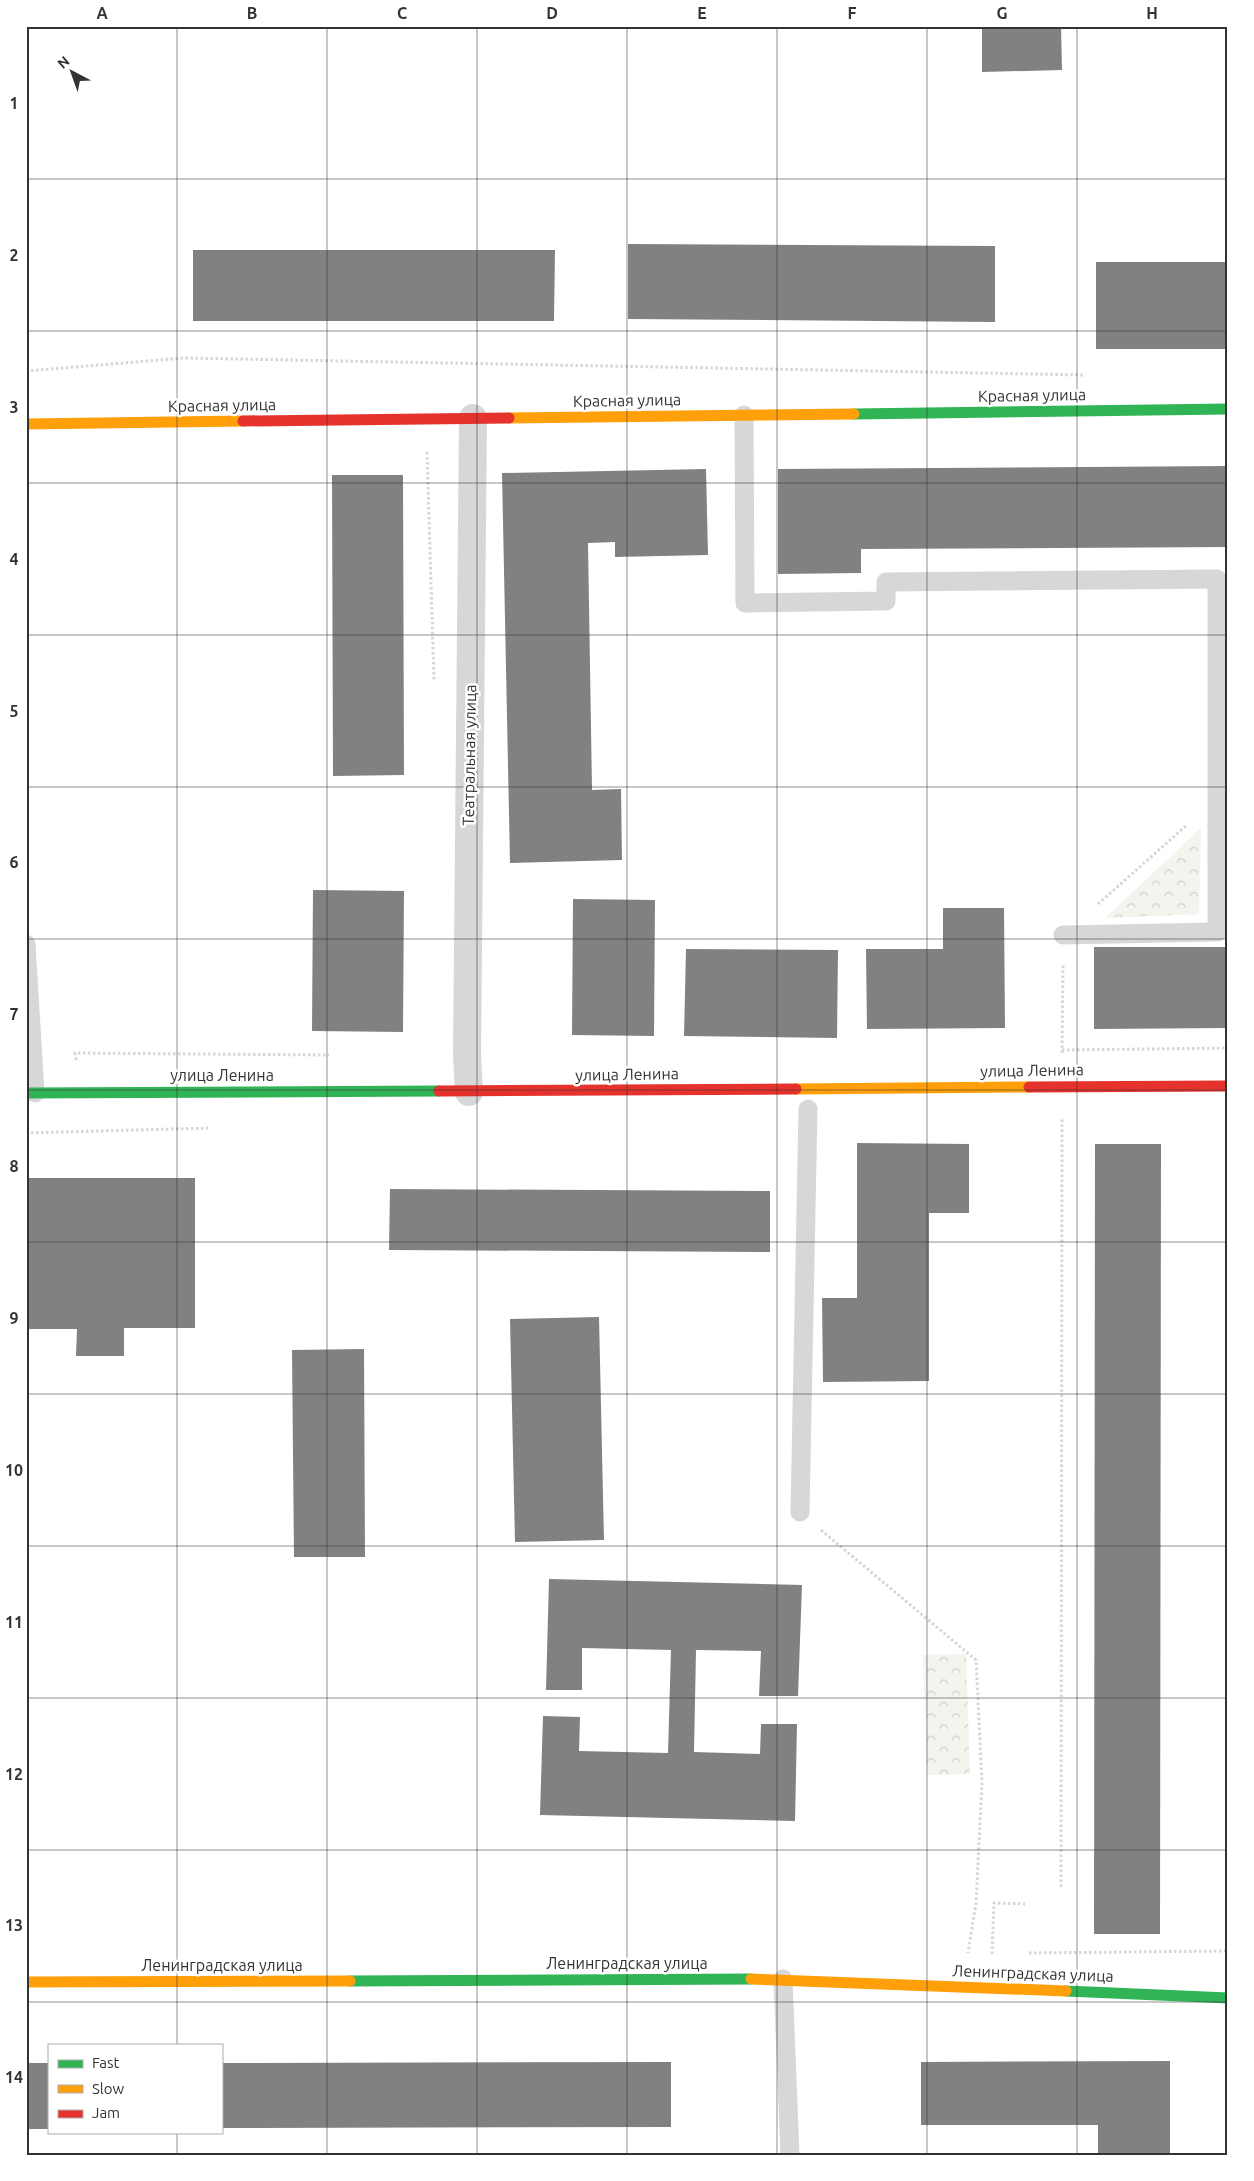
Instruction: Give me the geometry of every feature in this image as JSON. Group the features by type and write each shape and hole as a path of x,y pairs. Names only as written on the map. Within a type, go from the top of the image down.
{"street":[{"name":"Красная улица","path":"26,424 1228,409"},
{"name":"Театральная улица","path":"469,1092 467,1045 473,418"},
{"name":"улица Ленина","path":"31,1093 469,1092 1228,1086"},
{"name":"Ленинградская улица","path":"26,1982 783,1979 1228,1998"}],"lane":[{"path":"744,415 746,602 886,601 886,582 1217,579 1217,932 1063,935"},
{"path":"26,944 31,1093"},
{"path":"800,1512 808,1109"},
{"path":"783,1979 790,2155"}],"path":[{"path":"26,371 184,358 1089,375"},
{"path":"1062,1887 1062,1050 1228,1048"},
{"path":"75,1054 338,1055"},
{"path":"800,1512 976,1660 982,1782 976,1903 968,1954 976,1954"},
{"path":"992,1954 994,1903 1025,1904"},
{"path":"1022,1954 1228,1951"},
{"path":"984,1954 1002,1954"}],"green space":[{"path":"1201,828 1199,914 1105,918"},
{"path":"966,1654 970,1774 927,1775 923,1655"}],"building":[{"path":"982,26 1061,26 1062,70 982,72"},
{"path":"628,244 995,246 995,322 628,319"},
{"path":"193,250 555,250 554,321 193,321"},
{"path":"1096,262 1228,262 1228,349 1096,349"},
{"path":"1228,466 1228,547 861,549 861,573 778,574 778,469"},
{"path":"706,469 708,555 615,557 615,542 588,543 592,790 621,789 622,860 510,863 502,473"},
{"path":"332,475 403,475 404,775 333,776"},
{"path":"313,890 404,891 403,1032 312,1031"},
{"path":"573,899 655,900 654,1036 572,1035"},
{"path":"943,908 1004,908 1005,1028 867,1029 866,949 943,949"},
{"path":"1094,947 1228,947 1228,1028 1094,1029"},
{"path":"686,949 838,950 837,1038 684,1036"},
{"path":"857,1143 969,1144 969,1213 929,1213 929,1381 823,1382 822,1298 857,1298"},
{"path":"1095,1144 1161,1144 1160,1934 1094,1934"},
{"path":"26,1178 195,1178 195,1328 124,1328 124,1356 76,1356 77,1329 26,1329"},
{"path":"390,1189 770,1191 770,1252 389,1250"},
{"path":"599,1317 604,1540 515,1542 510,1319"},
{"path":"364,1349 365,1557 294,1557 292,1350"},
{"path":"549,1579 802,1585 798,1696 759,1696 761,1651 696,1650 694,1752 760,1754 761,1724 797,1724 795,1821 540,1815 543,1716 580,1717 579,1751 668,1753 671,1650 582,1648 582,1690 546,1690"},
{"path":"1170,2061 1170,2155 1098,2155 1098,2125 921,2125 921,2062"},
{"path":"671,2062 671,2127 222,2128 222,2063"},
{"path":"26,2063 48,2063 48,2129 26,2129"}],"traffic: fast":[{"path":"854,414 1228,409"},
{"path":"26,1093 439,1091"},
{"path":"350,1981 751,1979"},
{"path":"1066,1991 1228,1998"}],"traffic: slow":[{"path":"509,418 854,414"},
{"path":"26,424 243,421"},
{"path":"796,1089 1029,1087"},
{"path":"751,1979 1066,1991"},
{"path":"26,1982 350,1981"}],"traffic: jam":[{"path":"243,421 509,418"},
{"path":"1029,1087 1228,1086"},
{"path":"439,1091 796,1089"}]}
